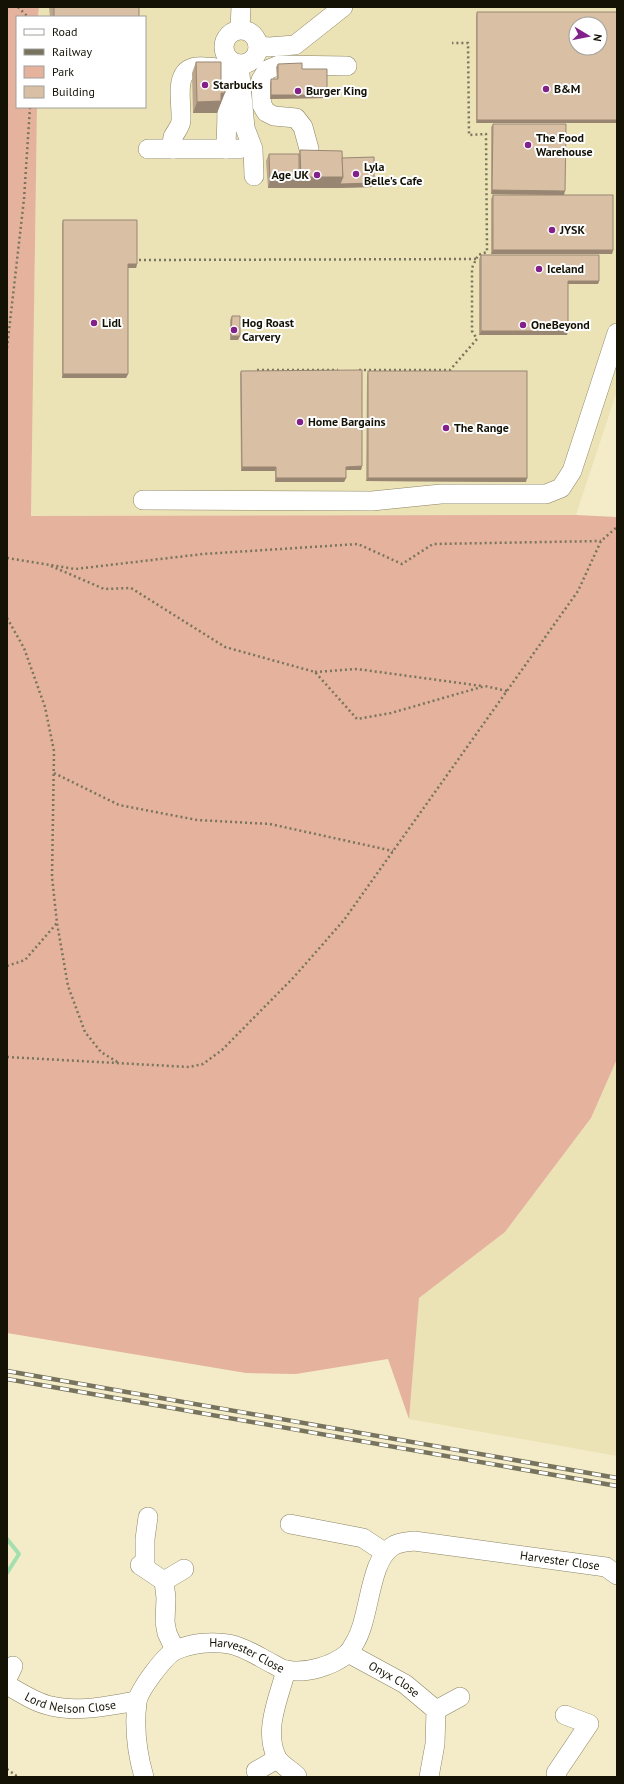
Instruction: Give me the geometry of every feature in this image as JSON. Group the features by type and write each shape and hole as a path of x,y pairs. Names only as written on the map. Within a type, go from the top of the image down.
{"street":[{"path":"240,29 241,7"},
{"path":"258,46 269,47 295,45 343,7"},
{"path":"240,29 251,33 257,41 258,46 255,57 245,63 239,64 230,60 224,51 224,46 227,36 231,32 240,29"},
{"path":"239,64 245,128 253,149 254,176"},
{"path":"309,149 303,127 296,118 274,116 266,112 262,105 261,80 267,70 280,65 347,66"},
{"path":"173,149 173,138 181,122 181,82 183,74 191,68 200,66 214,68 221,71 225,81 227,100 226,149"},
{"path":"148,149 253,149"},
{"path":"143,500 372,501 441,494 546,494 561,488 572,471 617,333"},
{"path":"148,1517 143,1567 164,1581"},
{"path":"290,1524 363,1538 384,1552"},
{"name":"Harvester Close","path":"174,1650 204,1643 229,1644 242,1648 286,1670 300,1670 330,1664 348,1653 360,1635 378,1565 384,1552 395,1545 414,1541 606,1567 617,1575"},
{"path":"164,1581 184,1569"},
{"path":"144,1777 137,1742 137,1701 144,1685 174,1650 166,1628 164,1581"},
{"name":"Onyx Close","path":"348,1653 405,1684 436,1710"},
{"path":"286,1670 272,1720 272,1734 277,1759 298,1776"},
{"name":"Lord Nelson Close","path":"7,1686 27,1697 52,1706 80,1708 137,1701"},
{"path":"429,1777 435,1744 436,1710 460,1697"},
{"path":"557,1777 556,1773 589,1724 565,1715"},
{"path":"256,1771 277,1759"}],"path":[{"path":"18,7 27,16"},
{"path":"351,370 450,370 477,339 472,331 472,268 478,255 487,252 486,134 469,135 468,44 452,43"},
{"path":"7,348 24,199 30,108"},
{"path":"139,260 476,259"},
{"path":"257,370 343,370"},
{"path":"7,1057 189,1067 203,1064 222,1050 294,977 344,920 578,591 601,541 617,527"},
{"path":"7,558 75,569 203,554 358,544 402,564 433,544 601,541"},
{"path":"47,564 104,589 131,588 225,647 315,672 357,669 485,686 507,691"},
{"path":"7,618 24,648 45,707 54,751 52,877 57,923 68,986 85,1032 101,1052 120,1063"},
{"path":"315,672 357,719 391,713 485,686"},
{"path":"54,773 119,805 196,820 270,824 393,851"},
{"path":"7,966 25,960 57,923"},
{"path":"7,1769 18,1777"}],"shaded area":[{"path":"39,7 617,7 617,391 576,515 31,516 37,108 146,108 146,16 38,16"},
{"path":"617,1059 617,1456 409,1419 419,1298 505,1232 591,1118"}],"green space":[{"path":"7,7 39,7 38,16 16,16 16,108 37,108 31,516 576,515 617,517 617,1059 591,1118 505,1232 419,1298 409,1419 388,1359 296,1374 246,1373 7,1333"}],"building":[{"path":"54,7 139,7 139,16 54,16"},
{"name":"B&M","path":"477,12 617,12 617,120 477,120"},
{"path":"196,62 221,62 221,85 225,85 225,93 221,93 221,101 197,102"},
{"name":"Burger King","path":"302,63 302,69 327,69 327,95 271,95 271,79 278,79 278,64"},
{"name":"The Food Warehouse","path":"493,124 566,124 565,191 492,190"},
{"path":"300,150 342,151 343,177 301,177"},
{"path":"269,154 299,154 299,180 270,180"},
{"name":"Lyla Belle's Cafe","path":"374,157 374,183 340,184 343,177 342,158"},
{"name":"JYSK","path":"493,195 613,195 613,250 493,250"},
{"name":"Lidl","path":"63,220 137,220 137,264 128,264 128,374 63,374"},
{"path":"481,255 599,255 599,281 568,281 568,331 481,331"},
{"name":"Hog Roast Carvery","path":"232,316 240,316 240,336 231,336"},
{"name":"Home Bargains","path":"362,370 362,466 346,467 346,478 276,478 276,467 242,467 241,371"},
{"name":"The Range","path":"368,371 527,371 527,478 368,478"}],"waterway":[{"path":"7,1539 19,1554 7,1573"}],"railway":[{"path":"7,1371 617,1478"},
{"path":"7,1379 617,1486"}],"place":[{"name":"Starbucks","path":"205,85"},
{"name":"B&M","path":"546,89"},
{"name":"Burger King","path":"298,91"},
{"name":"The Food Warehouse","path":"528,145"},
{"name":"Lyla Belle's Cafe","path":"356,174"},
{"name":"Age UK","path":"317,175"},
{"name":"JYSK","path":"552,230"},
{"name":"Iceland","path":"539,269"},
{"name":"Lidl","path":"94,323"},
{"name":"OneBeyond","path":"523,325"},
{"name":"Hog Roast Carvery","path":"234,330"},
{"name":"Home Bargains","path":"300,422"},
{"name":"The Range","path":"446,428"}]}
